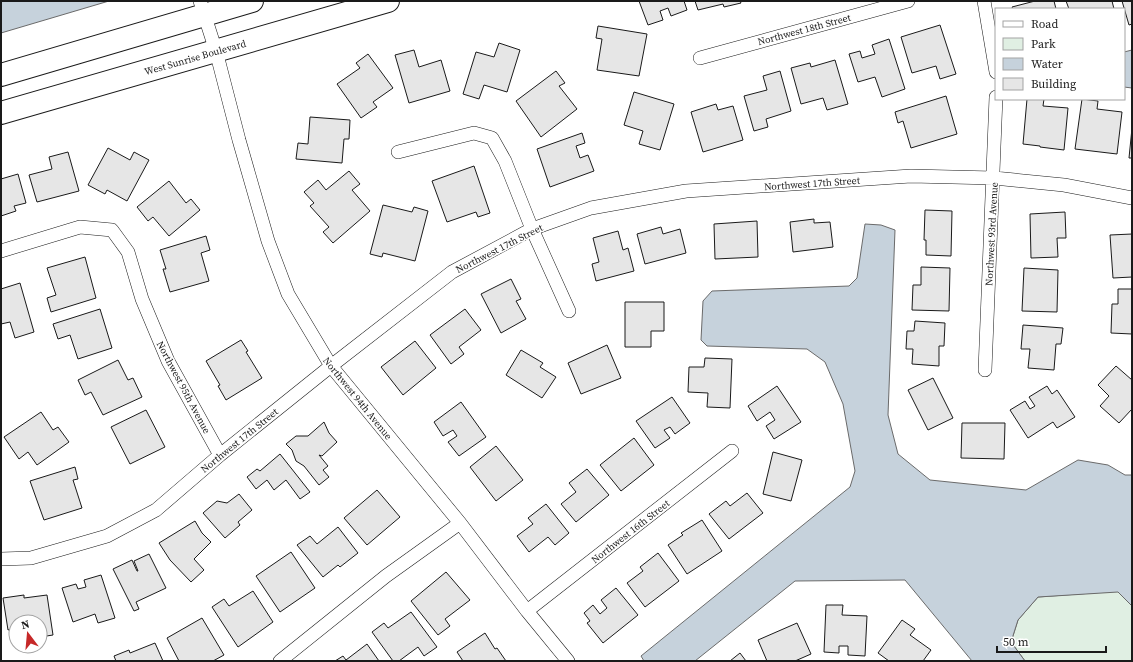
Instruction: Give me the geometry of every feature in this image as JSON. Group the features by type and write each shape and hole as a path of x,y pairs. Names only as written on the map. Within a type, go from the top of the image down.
{"highway":[{"path":"1,75 203,8 252,1"},
{"name":"West Sunrise Boulevard","path":"1,113 388,1"}],"street":[{"name":"Northwest 18th Street","path":"700,58 908,1"},
{"path":"984,1 995,66"},
{"name":"Northwest 94th Avenue","path":"203,8 268,241 288,294 331,366 460,523 527,611 568,661"},
{"name":"Northwest 93rd Avenue","path":"985,370 994,178 996,100"},
{"path":"398,152 474,133 492,138 505,161 532,229 569,311"},
{"name":"Northwest 17th Street","path":"1,559 31,558 107,536 156,510 220,455 452,272 532,229 590,208 686,191 911,176 994,178 1064,185 1132,198"},
{"name":"Northwest 95th Avenue","path":"1,251 80,227 112,230 128,252 142,299 168,361 220,455"},
{"name":"Northwest 16th Street","path":"527,611 732,451"},
{"path":"280,661 386,576 460,523"}],"green space":[{"path":"1119,591 1132,606 1132,661 1025,661 1011,642 1018,620 1038,597"}],"water":[{"path":"1,1 109,1 1,33"},
{"path":"1132,50 1132,88 1125,87 1125,52"},
{"path":"865,224 881,225 895,230 888,415 898,454 930,480 1026,490 1078,460 1108,465 1125,475 1132,475 1132,606 1118,592 1038,597 1018,620 1011,642 1025,661 972,661 905,580 795,581 695,661 644,661 641,656 850,487 855,471 843,404 825,362 807,349 707,346 701,340 703,301 712,291 849,286 857,278"}],"building":[{"path":"639,1 684,1 687,10 671,16 668,8 660,11 663,20 648,25"},
{"path":"695,1 740,1 741,3 724,7 723,4 698,10"},
{"path":"1035,1 1054,1 1056,8 1012,8"},
{"path":"1066,1 1112,1 1114,8 1069,8"},
{"path":"1122,1 1132,1 1132,24 1129,25"},
{"path":"940,25 956,74 940,79 936,66 912,73 901,37"},
{"path":"598,26 647,34 639,76 597,70 602,39 596,38"},
{"path":"889,39 905,89 882,97 875,77 858,82 849,54 860,51 862,58 875,54 872,45"},
{"path":"499,43 520,50 507,92 484,85 479,99 463,94 476,52 494,57"},
{"path":"414,50 419,67 441,60 450,91 409,103 395,55"},
{"path":"368,54 393,88 373,102 377,107 361,118 337,84 360,68 356,63"},
{"path":"835,60 848,104 827,110 823,98 801,104 791,68 810,63 811,67"},
{"path":"556,71 565,83 559,86 577,109 541,137 516,101"},
{"path":"780,71 791,111 766,119 768,127 754,131 744,96 767,90 763,76"},
{"path":"634,92 674,104 660,150 639,144 643,131 624,125"},
{"path":"946,96 957,134 911,148 903,121 898,123 895,112"},
{"path":"1027,100 1044,100 1043,106 1068,108 1064,150 1023,144"},
{"path":"1082,100 1098,101 1097,109 1122,112 1117,154 1075,149"},
{"path":"716,104 718,110 733,106 743,140 703,152 691,112"},
{"path":"310,117 350,120 349,139 344,139 342,163 296,159 298,143 308,144"},
{"path":"1132,128 1132,158 1129,158"},
{"path":"582,133 585,143 576,146 580,158 588,155 594,171 550,187 537,149"},
{"path":"108,148 130,160 134,152 149,160 127,201 107,190 105,194 88,185"},
{"path":"68,152 79,191 37,202 29,175 52,169 49,157"},
{"path":"474,166 490,213 478,217 476,212 447,222 432,181"},
{"path":"349,171 360,184 352,190 370,211 333,243 323,232 329,227 310,206 314,203 304,192 318,180 326,190"},
{"path":"18,174 26,203 14,206 16,211 1,216 1,179"},
{"path":"169,181 186,203 191,199 200,210 169,236 153,217 148,221 137,207"},
{"path":"383,205 412,212 414,207 428,211 415,261 383,253 382,257 370,254"},
{"path":"925,210 952,211 951,256 926,255 926,240 924,240"},
{"path":"1065,212 1066,238 1057,238 1058,257 1031,258 1030,214"},
{"path":"814,219 814,223 830,222 833,247 793,252 790,222"},
{"path":"757,221 758,257 715,259 714,224"},
{"path":"661,227 663,234 680,229 686,253 645,264 637,234"},
{"path":"618,231 623,250 628,248 634,271 596,281 592,264 599,262 593,238"},
{"path":"1132,234 1132,277 1113,278 1110,235"},
{"path":"206,236 210,250 201,253 209,281 170,292 163,269 166,269 160,250"},
{"path":"85,257 96,298 51,312 47,298 56,295 47,268"},
{"path":"921,267 950,268 949,311 912,310 913,285 921,285"},
{"path":"1024,268 1058,270 1057,312 1022,311"},
{"path":"511,279 521,299 516,301 526,319 501,333 481,294"},
{"path":"20,283 34,332 15,338 10,322 1,324 1,289"},
{"path":"1118,289 1132,289 1132,334 1111,333 1112,304 1118,304"},
{"path":"625,302 664,302 664,331 651,331 651,347 625,347"},
{"path":"100,309 112,348 78,359 70,335 58,339 53,324"},
{"path":"465,309 481,330 459,347 464,354 451,364 430,335"},
{"path":"915,321 945,323 944,346 939,346 939,366 912,364 913,349 906,349 907,331 914,331"},
{"path":"1023,325 1063,328 1061,344 1056,344 1054,370 1028,368 1030,349 1021,349"},
{"path":"241,340 248,351 246,352 262,378 226,400 218,386 220,385 206,361"},
{"path":"415,341 436,368 403,395 381,367"},
{"path":"607,345 621,378 581,394 568,363"},
{"path":"521,350 543,363 540,367 556,377 542,398 506,375"},
{"path":"705,358 732,359 730,408 707,407 708,393 688,392 689,367 704,367"},
{"path":"118,360 128,380 133,378 142,397 103,415 91,392 85,395 78,380"},
{"path":"1116,366 1132,380 1132,409 1119,423 1100,406 1109,396 1098,385"},
{"path":"933,378 953,418 928,430 908,390"},
{"path":"777,386 801,422 774,439 766,426 775,420 770,412 757,421 748,406"},
{"path":"1047,386 1052,394 1057,390 1075,417 1057,428 1053,422 1028,438 1010,410 1025,401 1030,409 1035,406 1029,397"},
{"path":"672,397 690,423 675,434 670,427 664,430 670,438 655,448 636,421"},
{"path":"461,402 486,437 459,456 448,442 457,436 453,430 443,436 434,422"},
{"path":"146,410 165,447 130,464 111,427"},
{"path":"41,412 53,430 58,427 69,442 37,465 28,452 19,459 4,437"},
{"path":"324,422 329,433 337,442 322,456 319,455 328,466 323,470 329,477 319,485 304,466 296,461 292,450 286,444 296,436 308,436"},
{"path":"962,423 1005,423 1004,459 961,458"},
{"path":"634,438 654,465 621,491 600,465"},
{"path":"496,446 523,480 496,501 470,467"},
{"path":"773,452 802,460 791,501 763,494"},
{"path":"280,454 310,492 300,499 286,480 274,490 267,480 256,489 247,477 257,469 260,471"},
{"path":"75,467 78,479 73,480 82,508 44,520 30,481"},
{"path":"587,469 609,495 576,522 561,504 576,492 569,483"},
{"path":"377,490 400,517 367,545 344,518"},
{"path":"747,493 763,513 729,539 709,514 726,501 730,506"},
{"path":"239,494 252,510 238,522 240,525 225,538 203,513 217,501 227,503"},
{"path":"546,504 569,533 555,545 548,537 529,552 517,536 533,524 528,518"},
{"path":"702,520 722,551 687,574 668,545 683,535 681,533"},
{"path":"195,521 202,533 211,542 194,559 204,570 191,582 170,560 159,543"},
{"path":"338,527 358,553 340,567 338,565 323,577 297,545 310,536 317,544"},
{"path":"291,552 315,588 280,612 256,576"},
{"path":"658,553 679,581 645,607 627,583 643,571 640,567"},
{"path":"149,554 166,588 136,602 139,609 134,611 113,569 132,560 138,571 134,561"},
{"path":"446,572 470,600 445,619 450,626 438,635 411,601"},
{"path":"101,575 115,618 98,623 95,614 73,622 62,588 76,584 78,589 86,587 84,580"},
{"path":"616,588 638,615 603,643 587,623 590,621 584,613 593,605 600,614 607,608 601,600"},
{"path":"253,591 273,622 238,647 212,607 224,599 229,606"},
{"path":"24,595 24,598 47,595 53,635 48,636 48,614 8,614 8,630 3,598"},
{"path":"826,605 843,605 842,615 867,616 865,656 848,655 848,646 839,646 839,653 824,652"},
{"path":"411,612 437,647 424,656 418,647 399,661 393,661 372,632 384,623 388,628"},
{"path":"202,618 224,655 213,661 179,661 167,638"},
{"path":"902,620 915,629 910,635 931,650 923,661 889,661 878,653"},
{"path":"797,623 811,654 795,661 767,661 758,640"},
{"path":"485,633 495,649 497,648 506,661 463,661 457,652"},
{"path":"155,643 163,661 116,661 114,656 129,650 130,653"},
{"path":"367,644 379,661 335,661 343,656 346,660"},
{"path":"740,653 746,661 730,661"}]}
